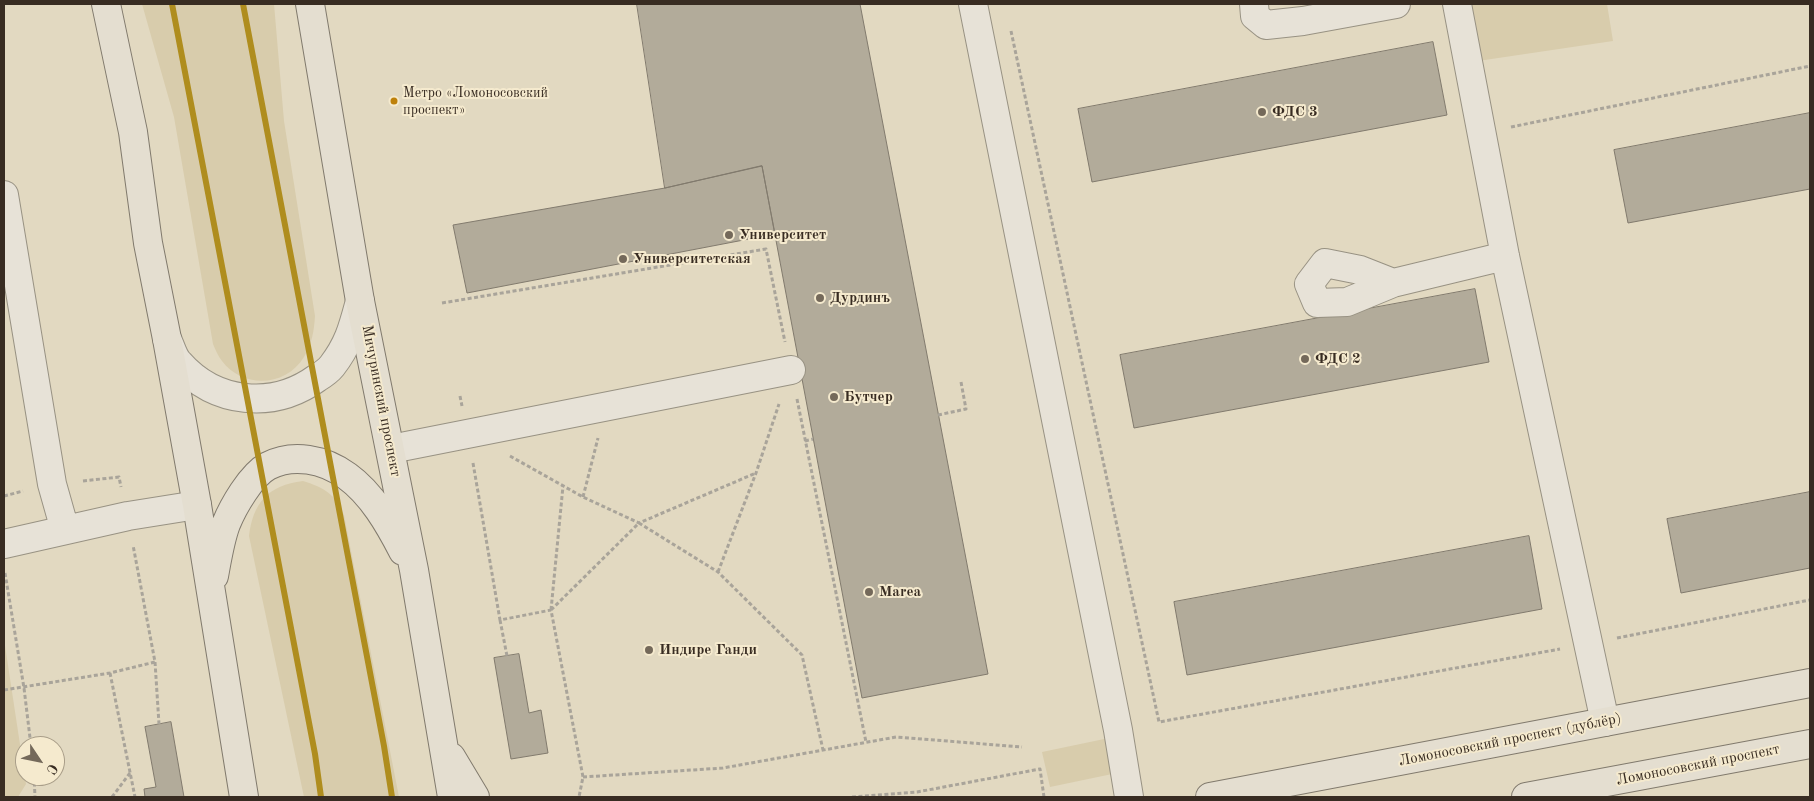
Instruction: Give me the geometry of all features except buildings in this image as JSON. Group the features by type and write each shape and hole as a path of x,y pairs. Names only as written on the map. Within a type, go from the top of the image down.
{"main road":[{"path":"106,4 133,132 148,243 196,505 244,797"},
{"name":"Мичуринский проспект","path":"310,4 360,301 414,570 452,797"},
{"path":"211,594 225,526 243,492 266,467 284,460 306,459 326,464 347,476 370,499 388,524 414,570"},
{"name":"Ломоносовский проспект (дублёр)","path":"1210,797 1810,683"},
{"name":"Ломоносовский проспект","path":"1526,797 1810,744"},
{"path":"444,745 475,797"}],"street":[{"path":"973,4 1118,730 1129,797"},
{"path":"1254,4 1255,16 1266,25 1302,21 1327,9 1396,4"},
{"path":"1457,4 1504,256 1604,722"},
{"path":"4,195 52,484 65,530"},
{"path":"1393,283 1504,256"},
{"path":"167,339 178,362 204,385 235,397 270,399 303,388 330,368 350,340 360,301"},
{"path":"391,449 790,370"},
{"path":"4,544 128,516 196,505"}],"path":[{"path":"1010,23 1159,722 1587,644 1810,600"},
{"path":"1481,133 1810,66"},
{"path":"442,303 766,249 866,742"},
{"path":"718,572 756,473 790,370"},
{"path":"938,415 966,409 961,382"},
{"path":"460,396 507,656"},
{"path":"583,497 606,406"},
{"path":"468,433 583,497 639,523 718,572 802,655 823,750"},
{"path":"805,441 814,439"},
{"path":"500,620 551,610 639,523 756,473"},
{"path":"119,478 128,516 155,662 159,724"},
{"path":"563,486 551,610 583,777 580,797"},
{"path":"4,565 24,688 29,736"},
{"path":"4,690 24,688 155,662"},
{"path":"110,672 135,797"},
{"path":"583,777 723,768 896,737 1022,747"},
{"path":"852,797 917,792 1040,769 1044,797"},
{"path":"112,797 130,773"}],"shaded area":[{"path":"142,4 274,4 284,121 315,316 312,337 304,357 296,367 276,379 252,380 241,376 222,361 213,344 174,117"},
{"path":"1467,4 1607,4 1613,41 1478,61"},
{"path":"303,481 323,489 333,497 344,515 399,797 304,797 249,536 254,514 264,498 280,487"},
{"path":"4,639 19,736 15,736 15,786 25,786 18,797 4,797"},
{"path":"1109,738 1117,773 1050,787 1042,752"}],"transit line":[{"path":"172,4 315,754 321,797"},
{"path":"243,4 384,746 392,797"}],"place":[{"name":"Метро «Ломоносовский проспект»","path":"394,101"},
{"name":"ФДС 3","path":"1262,112"},
{"name":"Университет","path":"729,235"},
{"name":"Университетская","path":"623,259"},
{"name":"Дурдинъ","path":"820,298"},
{"name":"ФДС 2","path":"1305,359"},
{"name":"Бутчер","path":"834,397"},
{"name":"Marea","path":"869,592"},
{"name":"Индире Ганди","path":"649,650"}]}
